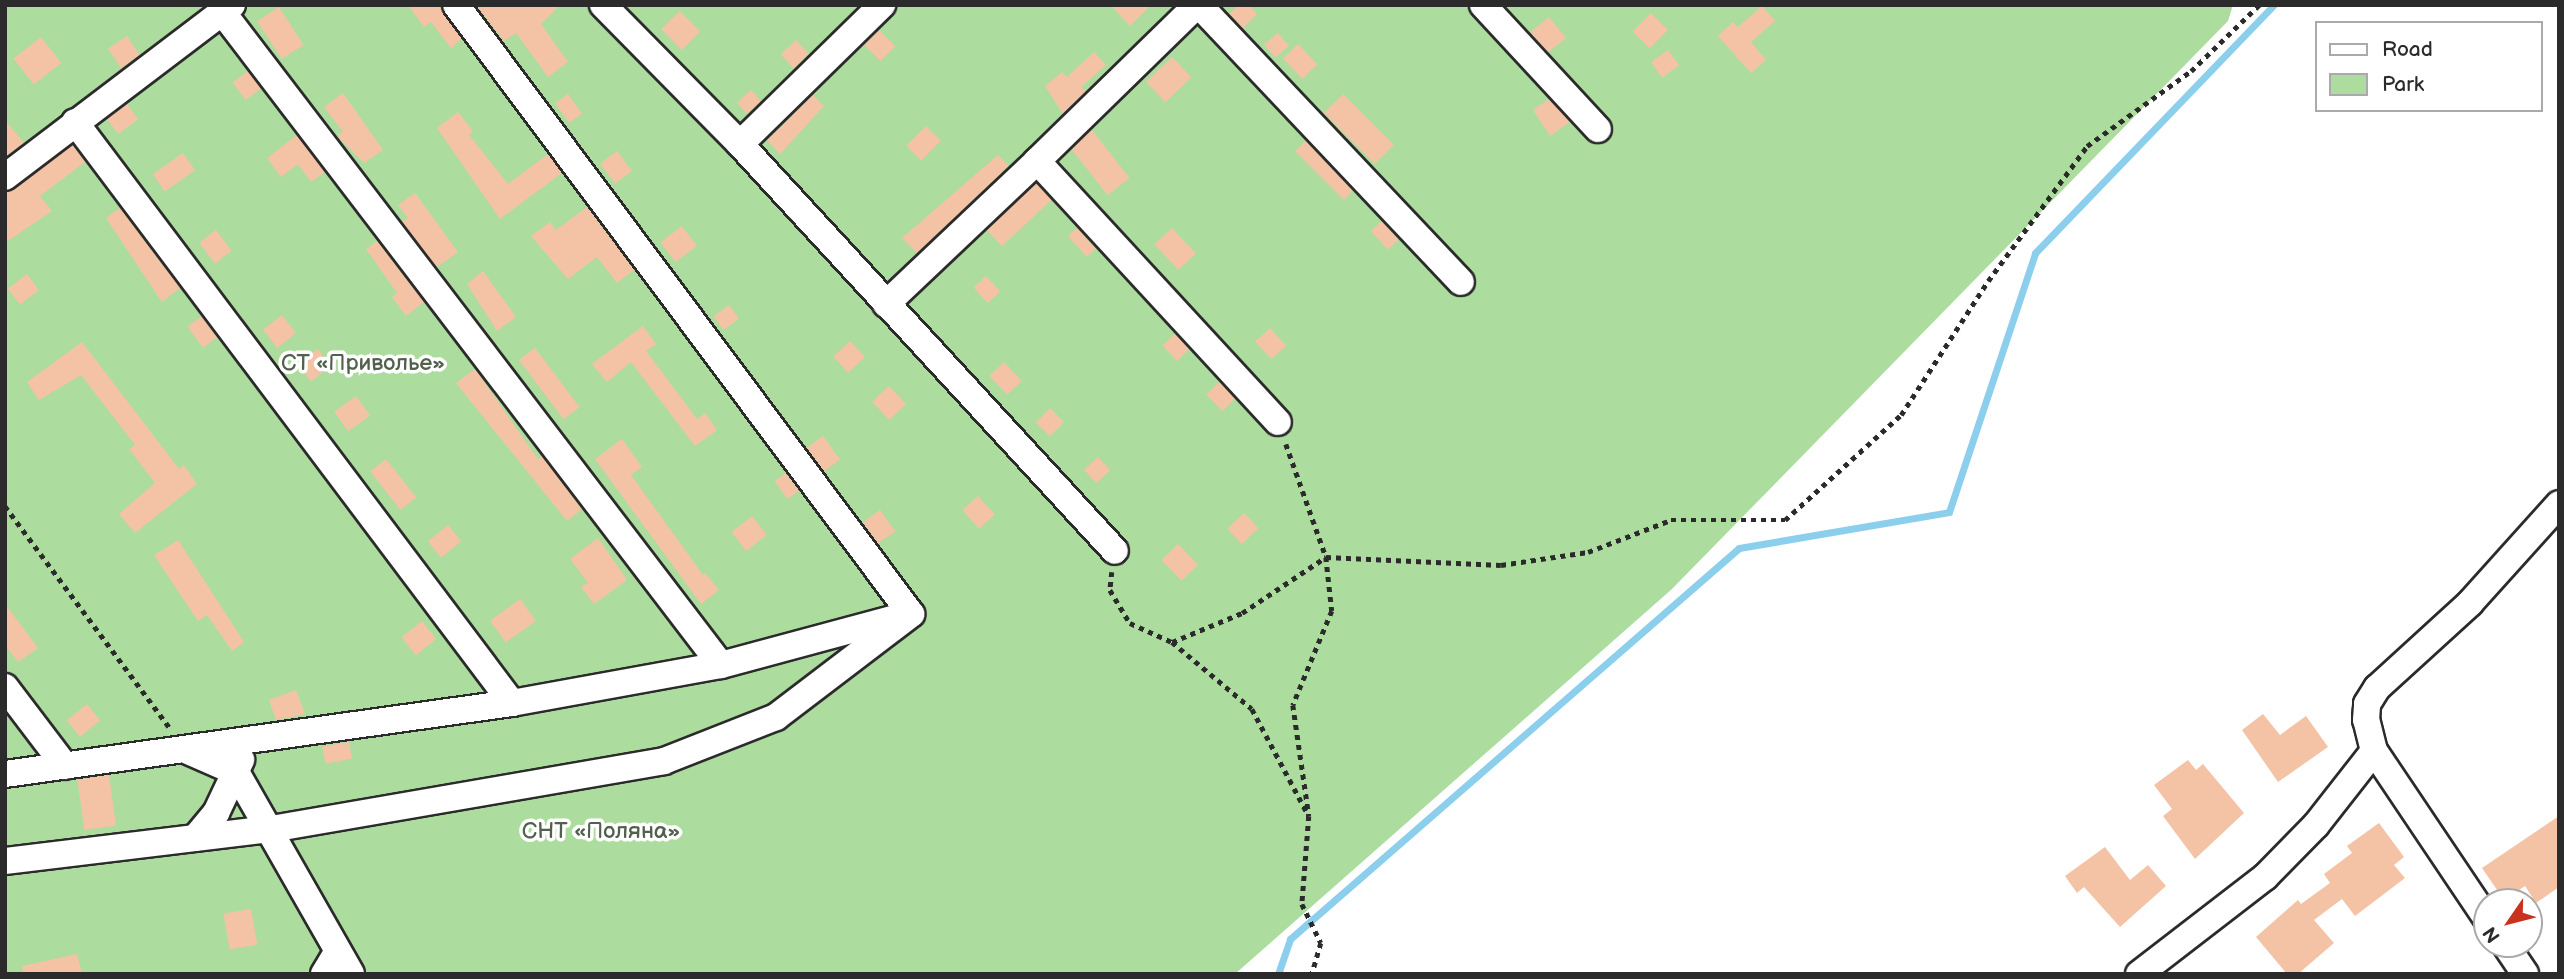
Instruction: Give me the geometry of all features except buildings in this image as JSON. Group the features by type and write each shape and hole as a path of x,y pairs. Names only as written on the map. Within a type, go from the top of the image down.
{"street":[{"path":"456,5 911,614"},
{"path":"603,5 740,144 1115,551"},
{"path":"740,144 881,5"},
{"path":"886,304 1198,5 1461,282"},
{"path":"1483,5 1598,129"},
{"path":"5,177 228,9 721,665"},
{"path":"75,122 512,703"},
{"path":"1037,162 1278,422"},
{"path":"2473,898 2374,751 2366,720 2367,704 2377,688 2470,603 2559,504"},
{"path":"5,774 187,751 512,703 721,665 911,614"},
{"path":"5,861 271,830 664,761 776,717 911,614"},
{"path":"5,687 65,766"},
{"path":"195,838 216,813 247,742"},
{"path":"187,751 236,772 271,830 338,966"},
{"path":"2139,974 2265,877 2316,825 2374,751"},
{"path":"2514,958 2525,974"}],"path":[{"path":"1172,642 1242,613 1326,557 1501,565 1588,552 1671,520 1784,520 1901,415 1988,281 2087,146 2191,71 2259,5"},
{"path":"1278,422 1326,557 1332,611 1293,705 1309,816 1302,904 1321,943 1312,974"},
{"path":"5,506 187,751"},
{"path":"1115,551 1110,590 1130,623 1172,642 1252,709 1309,816"}],"green space":[{"path":"5,5 2233,5 2228,21 1672,589 1235,974 5,974"}],"waterway":[{"path":"1278,974 1290,939 1739,548 1949,512 2035,253 2274,5"}],"park label":[{"name":"СТ «Приволье»","path":"363,363"},
{"name":"СНТ «Поляна»","path":"601,831"}]}
